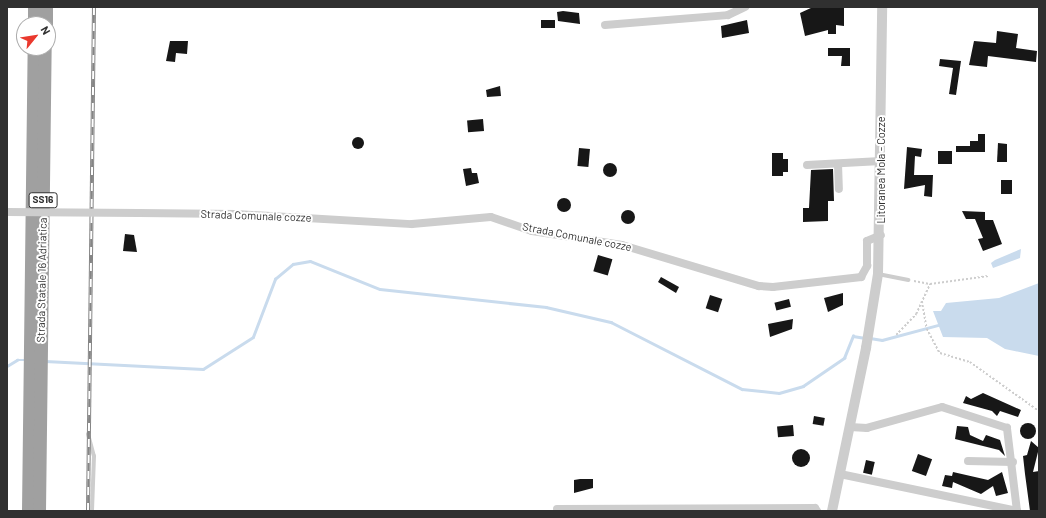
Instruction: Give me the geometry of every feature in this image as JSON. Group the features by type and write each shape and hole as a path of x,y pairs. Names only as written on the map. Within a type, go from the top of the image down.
{"highway":[{"name":"Strada Statale 16 Adriatica","path":"34,56 36,351"},
{"name":"Strada Statale 16 Adriatica","path":"28,511 36,351 45,56"},
{"name":"Strada Statale 16 Adriatica","path":"35,367 39,511"}],"street":[{"path":"605,25 728,15 745,7"},
{"name":"Litoranea Mola - Cozze","path":"850,427 869,331 878,274 881,235 882,7"},
{"path":"807,165 881,161"},
{"path":"838,164 839,189"},
{"name":"Strada Comunale cozze","path":"7,212 236,214 412,224 491,217 532,231 622,244 759,286 773,287 861,277 867,266 867,241 881,235"},
{"path":"832,511 850,427 867,428 942,407 1007,428 1013,462 1017,511 840,474"},
{"path":"968,461 1013,462"},
{"path":"557,508 815,508 817,511"}],"lane":[{"path":"878,274 908,280"},
{"path":"88,434 94,456 92,511"}],"path":[{"path":"908,280 930,284 988,276"},
{"path":"896,335 916,314 930,284"},
{"path":"922,301 928,328 940,353 970,362 1039,411"}],"water":[{"path":"1021,249 1020,258 993,268 991,263 995,260"},
{"path":"1039,283 1039,356 1005,349 987,338 943,337 933,311 941,311 946,303 999,298"}],"building":[{"path":"813,7 844,7 844,26 836,25 836,34 828,34 828,30 805,36 800,13"},
{"path":"563,11 579,13 580,24 558,21 557,12"},
{"path":"541,20 555,20 555,28 541,28"},
{"path":"747,20 749,33 722,38 721,26"},
{"path":"997,31 1018,34 1016,48 1037,51 1036,62 988,56 987,67 969,65 974,41 996,43"},
{"path":"170,41 188,41 187,54 176,53 175,62 166,61"},
{"path":"828,48 850,48 850,66 841,66 842,56 828,56"},
{"path":"940,59 961,61 956,95 949,94 953,68 939,66"},
{"path":"500,86 501,96 487,97 486,90"},
{"path":"483,119 484,131 468,132 467,120"},
{"path":"978,134 985,134 985,152 956,152 956,146 970,146 970,141 978,141"},
{"path":"360,137 363,138 363,148 356,149 353,148 352,141 353,138"},
{"path":"998,143 1007,144 1007,162 997,162"},
{"path":"907,147 922,149 921,157 915,156 914,175 933,175 932,197 924,196 925,185 904,189"},
{"path":"579,148 590,149 588,167 577,166"},
{"path":"938,151 952,151 952,164 938,164"},
{"path":"772,153 783,153 783,159 788,159 788,172 783,172 783,176 772,176"},
{"path":"610,163 615,165 617,170 615,175 610,177 605,175 603,170 605,165"},
{"path":"471,168 472,173 477,173 479,183 466,186 463,169"},
{"path":"833,169 834,201 828,201 828,221 803,222 803,208 809,208 811,170"},
{"path":"1001,180 1012,180 1012,194 1001,194"},
{"path":"564,198 569,200 571,205 569,210 564,212 559,210 557,205 559,200"},
{"path":"628,210 633,212 635,217 633,222 628,224 623,222 621,217 623,212"},
{"path":"962,211 985,212 985,220 993,220 1002,244 983,251 978,239 983,238 975,219 966,219"},
{"path":"125,234 134,235 137,252 123,251"},
{"path":"598,255 612,259 608,275 593,271"},
{"path":"661,277 679,287 676,293 658,282"},
{"path":"843,293 843,305 828,312 824,298"},
{"path":"710,295 722,299 718,312 706,308"},
{"path":"789,299 791,307 776,310 774,303"},
{"path":"793,319 792,329 770,337 768,324"},
{"path":"983,393 1021,410 1018,417 1000,411 997,416 992,411 963,403 966,396 971,399"},
{"path":"814,416 825,418 823,426 813,424"},
{"path":"1028,423 1034,425 1036,431 1034,437 1028,439 1022,437 1020,431 1022,425"},
{"path":"793,425 794,436 778,437 777,426"},
{"path":"957,426 968,427 970,435 983,441 986,435 1000,440 1005,456 999,450 955,439"},
{"path":"1031,441 1039,448 1033,472 1039,471 1039,511 1030,511 1025,474 1023,456 1027,455"},
{"path":"797,449 805,449 810,454 808,465 805,467 797,467 792,462 792,454"},
{"path":"918,454 932,459 926,476 912,471"},
{"path":"866,460 875,462 872,475 863,473"},
{"path":"953,472 988,480 1002,472 1008,493 996,496 993,486 981,494 953,482 952,488 942,486 945,475 952,476"},
{"path":"593,479 593,488 574,493 574,480"}],"waterway":[{"path":"45,361 203,369 253,337 275,279 293,264 310,261 380,289 546,307 611,322 742,389 779,393 803,386 844,358 853,336 865,338"},
{"path":"870,338 882,340 938,325"},
{"path":"7,366 17,360 26,360"}],"railway":[{"path":"88,511 94,7"}]}
